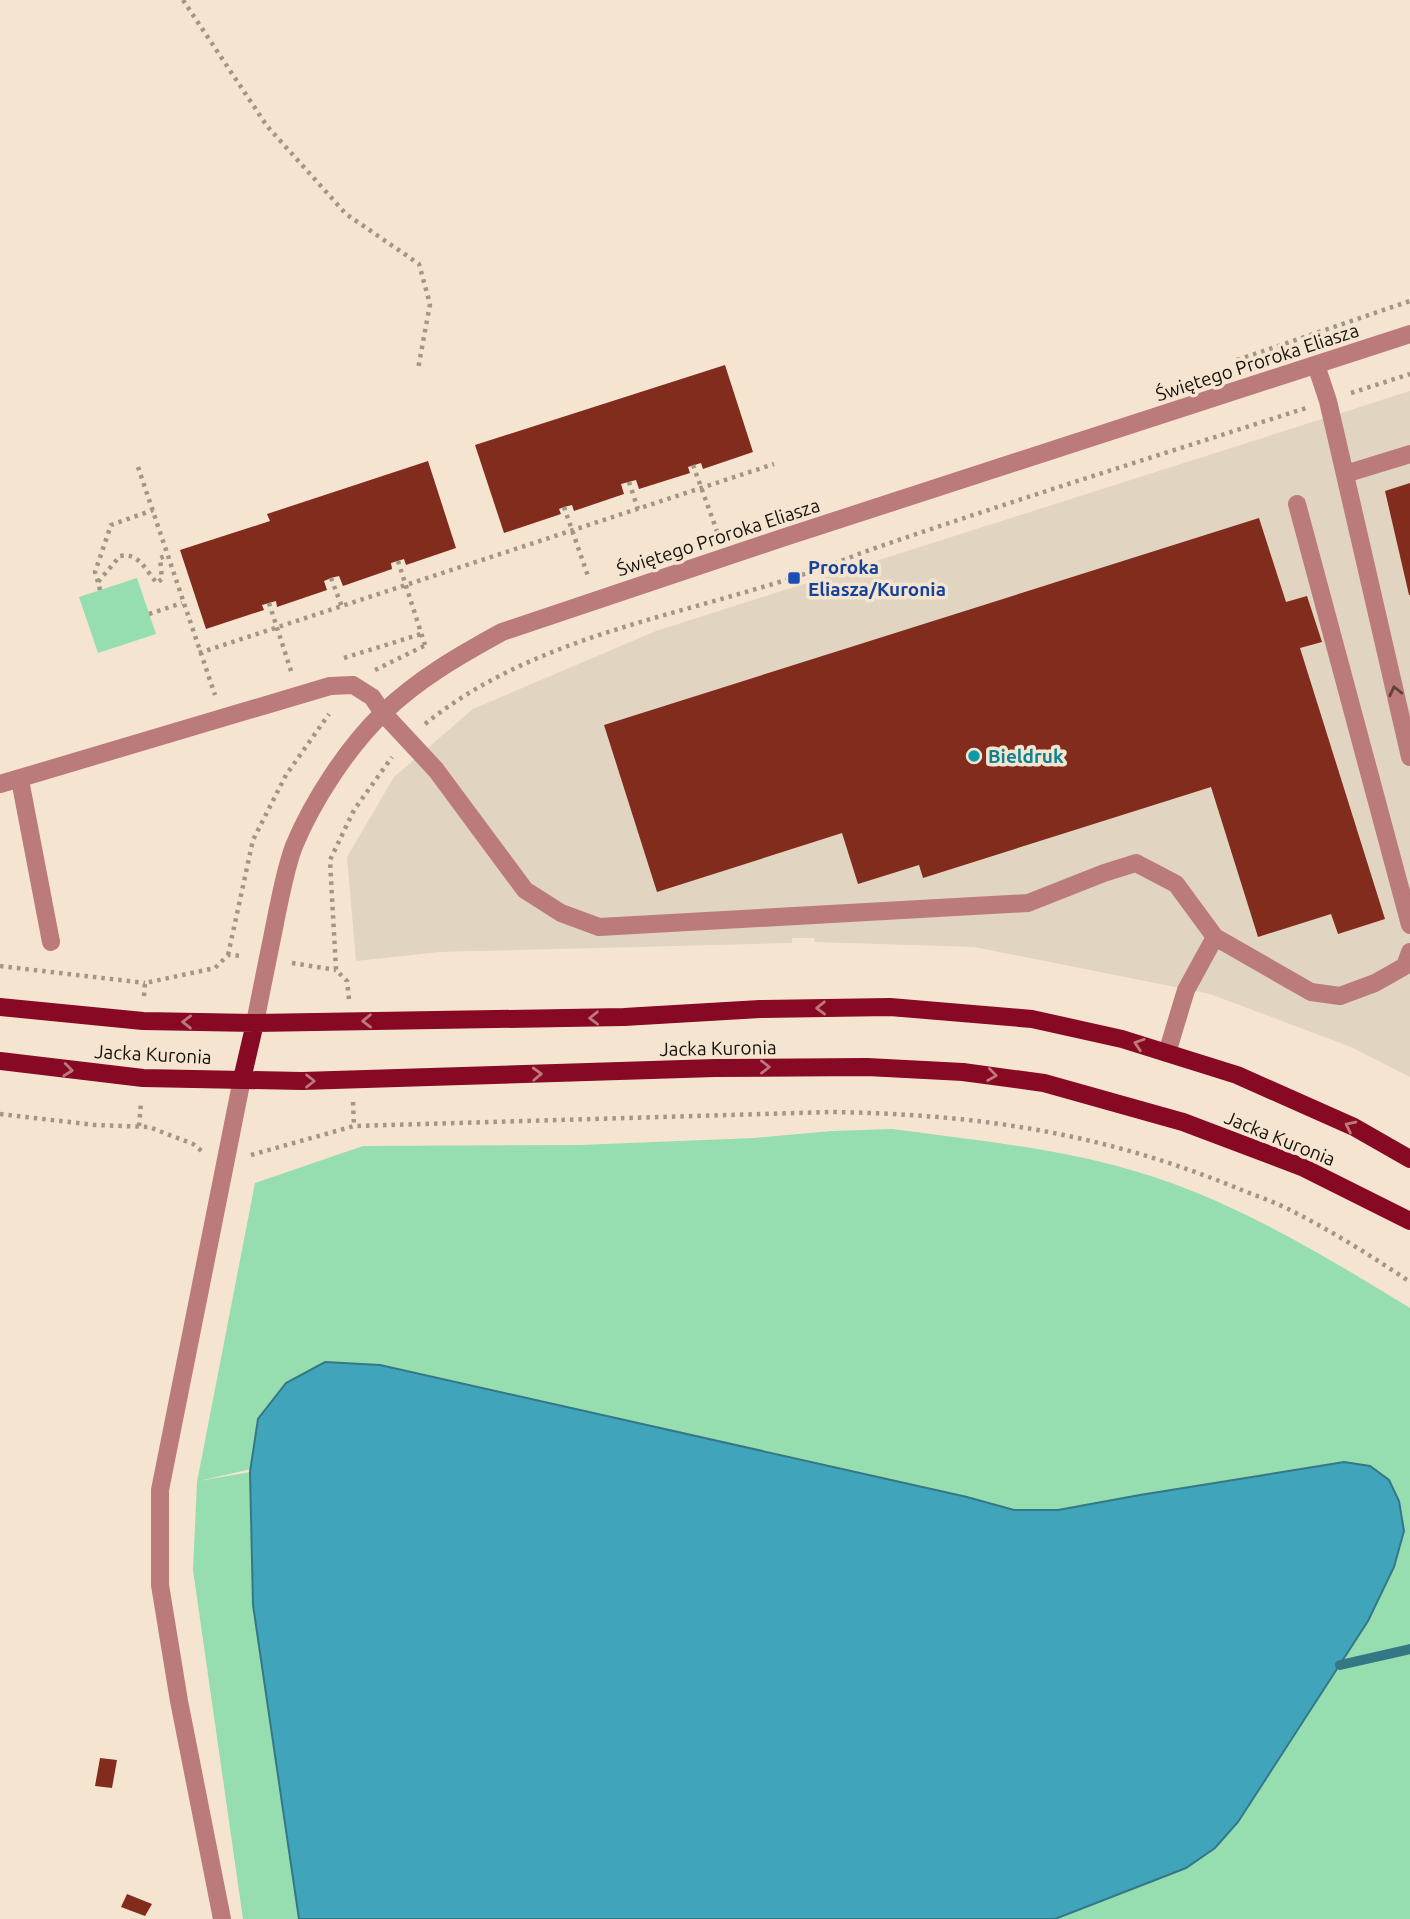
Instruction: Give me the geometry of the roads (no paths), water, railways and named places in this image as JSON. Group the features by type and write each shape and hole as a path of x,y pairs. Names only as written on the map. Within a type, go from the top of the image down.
{"main road":[{"name":"Jacka Kuronia","path":"0,1007 143,1021 255,1023 624,1017 760,1009 890,1007 1032,1019 1122,1039 1237,1075 1354,1127 1410,1159"},
{"path":"242,1079 255,1023"},
{"name":"Jacka Kuronia","path":"0,1061 143,1078 352,1080 715,1068 867,1067 963,1072 1044,1083 1183,1122 1303,1167 1410,1221"}],"street":[{"name":"Świętego Proroka Eliasza","path":"255,1023 284,881 294,846 318,799 346,757 383,713 425,678 460,655 502,632 795,533 1410,334"},
{"path":"1316,365 1328,401 1410,757"},
{"path":"1345,474 1410,454"},
{"path":"1297,504 1410,925"},
{"path":"0,784 330,686 353,685 372,697 383,713 436,770 525,890 561,913 599,927 1028,903 1136,863 1176,884 1215,937 1311,992 1340,996 1375,983 1405,966 1410,952"},
{"path":"20,780 51,942"},
{"path":"1167,1053 1186,990 1215,937"},
{"path":"222,1919 179,1701 160,1584 160,1490 242,1079"}],"water":[{"path":"325,1362 380,1365 967,1497 1014,1510 1058,1510 1344,1462 1370,1466 1389,1480 1399,1501 1404,1531 1394,1567 1368,1621 1238,1822 1215,1848 1186,1868 1055,1919 299,1919 253,1605 250,1472 258,1419 286,1383"}],"waterway":[{"path":"1340,1665 1410,1649"}],"place":[{"name":"Proroka Eliasza/Kuronia","path":"794,578"},
{"name":"Bieldruk","path":"974,756"}]}
